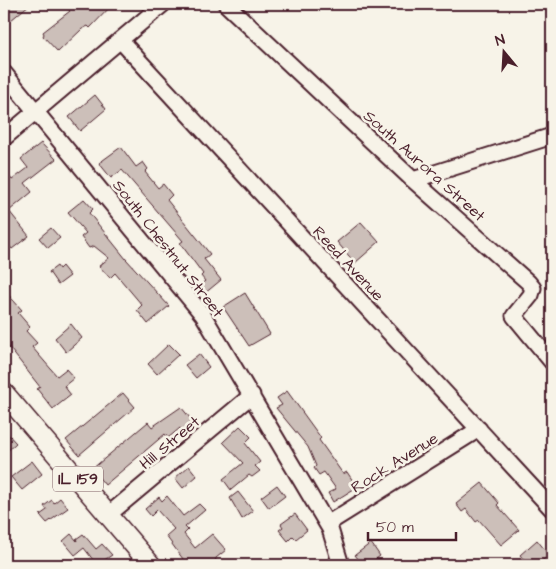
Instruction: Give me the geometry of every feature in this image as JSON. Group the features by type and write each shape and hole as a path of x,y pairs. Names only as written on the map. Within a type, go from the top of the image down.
{"main road":[{"name":"IL 159","path":"4,393 151,565"}],"street":[{"path":"4,138 163,4"},
{"name":"South Aurora Street","path":"226,4 413,180 533,288 531,295 514,316 552,362"},
{"name":"Reed Avenue","path":"120,40 552,509"},
{"name":"South Chestnut Street","path":"4,73 203,315 327,524 341,565"},
{"path":"413,180 552,136"},
{"name":"Hill Street","path":"108,515 252,395"},
{"name":"Rock Avenue","path":"327,524 479,429"}],"building":[{"path":"12,4 30,4 4,26 4,11"},
{"path":"63,4 113,4 90,28 88,26 82,29 58,52 43,36 43,32 70,11"},
{"path":"95,95 106,109 80,131 69,117"},
{"path":"41,143 56,159 25,183 32,192 9,211 29,236 12,249 4,240 4,180 9,176 12,180 28,168 21,159"},
{"path":"121,147 136,167 143,162 148,169 145,172 158,188 163,184 172,195 167,200 210,254 204,259 221,280 204,294 198,287 205,281 201,276 203,274 180,243 183,241 122,170 111,178 99,163"},
{"path":"84,199 93,209 89,213 126,259 169,306 148,324 137,310 142,305 115,273 110,278 99,266 109,258 94,246 89,248 81,237 86,233 68,212"},
{"path":"361,222 379,242 355,263 337,242"},
{"path":"51,228 60,238 48,248 39,238"},
{"path":"57,266 59,269 62,266 70,276 58,285 49,272"},
{"path":"4,290 22,310 18,313 30,327 26,331 37,343 32,347 57,376 66,369 74,378 64,386 71,395 53,409 37,389 40,387 4,341"},
{"path":"245,293 270,334 249,346 223,307"},
{"path":"71,324 82,338 66,352 55,338"},
{"path":"169,344 179,354 157,374 148,364"},
{"path":"199,354 209,367 196,378 185,365"},
{"path":"287,391 321,438 319,440 343,474 347,472 357,487 333,502 328,493 336,489 324,472 319,475 314,468 316,466 308,447 276,408 282,405 277,398"},
{"path":"123,393 135,407 79,455 66,440"},
{"path":"181,407 195,424 184,433 180,428 168,438 165,434 105,485 92,469 148,422 152,427"},
{"path":"240,426 251,437 245,443 260,462 255,466 260,471 252,477 249,475 231,490 223,479 243,463 223,442"},
{"path":"4,430 16,443 4,454"},
{"path":"32,461 42,474 22,490 11,477"},
{"path":"189,466 197,476 183,488 175,478"},
{"path":"482,483 499,503 497,505 519,530 501,545 479,520 476,522 466,509 462,512 456,504"},
{"path":"277,485 285,496 269,508 261,497"},
{"path":"238,492 253,511 242,519 230,498"},
{"path":"167,496 183,516 199,504 205,510 185,527 188,530 184,534 195,548 212,534 226,550 216,558 215,565 205,562 202,565 175,565 183,559 166,536 174,529 157,510 151,516 145,509 159,497 162,501"},
{"path":"60,498 68,508 47,523 40,515 47,510 44,506 52,500 54,503"},
{"path":"295,514 307,530 296,539 293,536 288,541 279,530 283,527 281,524"},
{"path":"71,534 77,541 76,539 83,534 96,549 102,544 112,555 97,565 84,548 75,555 63,541"},
{"path":"537,540 549,555 537,565 528,565 520,555"},
{"path":"371,543 380,556 368,565 363,565 355,555"}]}
